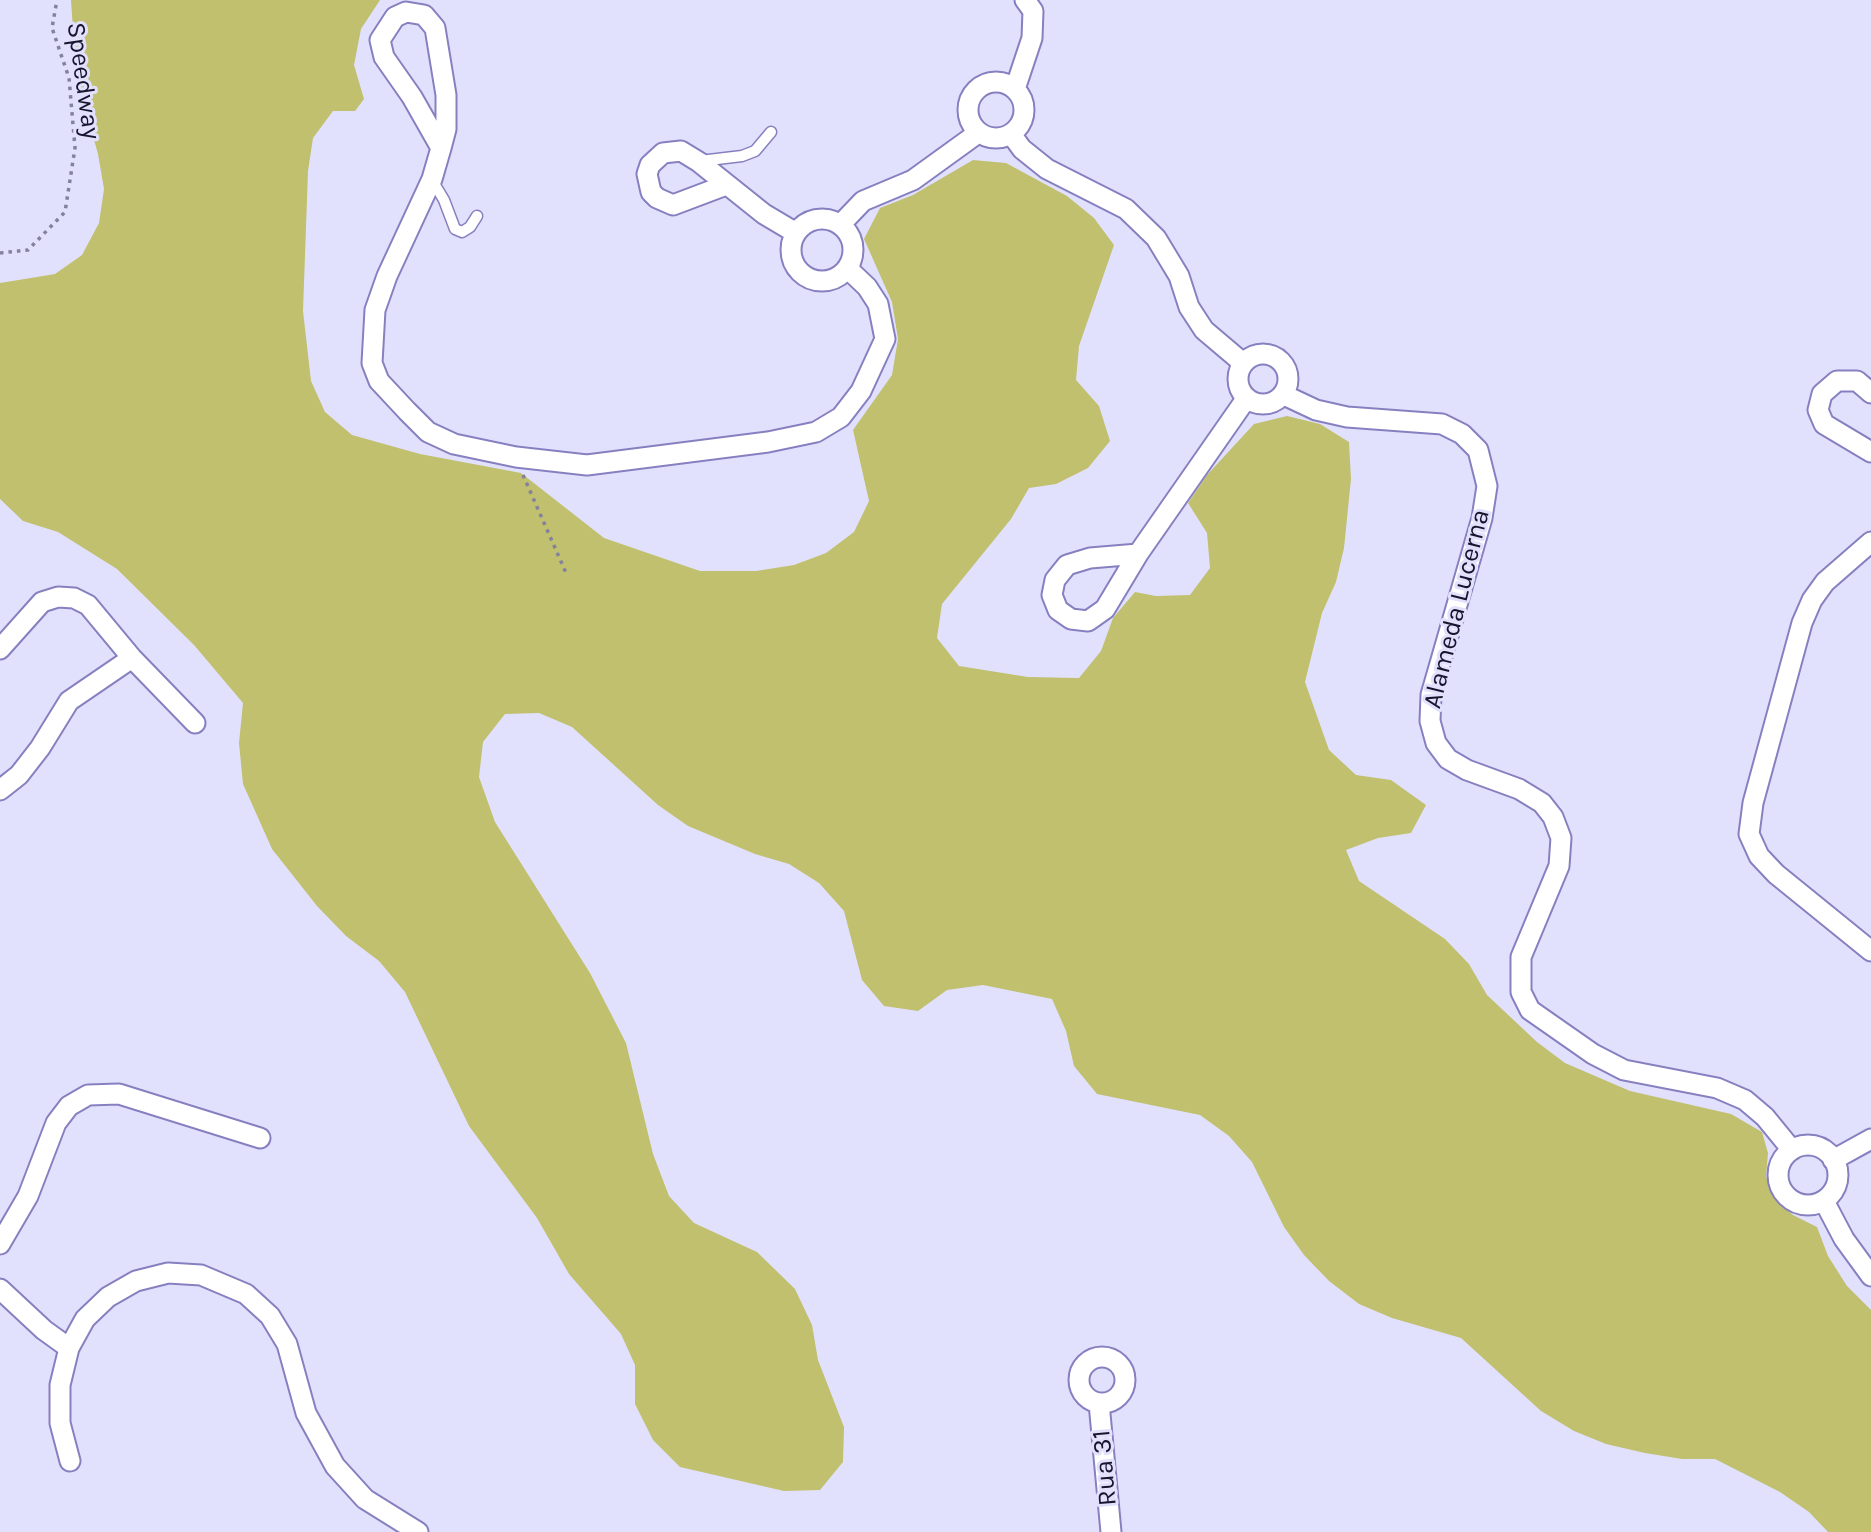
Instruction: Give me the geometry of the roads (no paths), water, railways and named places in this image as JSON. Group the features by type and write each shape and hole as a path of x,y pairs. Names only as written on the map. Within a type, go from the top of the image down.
{"street":[{"path":"1015,89 1032,38 1032,11 1025,0"},
{"path":"441,148 412,97 384,57 380,40 395,17 406,12 424,15 435,28 446,95 446,129 441,148 432,179 374,310 372,363 379,381 429,432 454,444 516,457 587,465 768,442 816,432 841,417 862,391 885,339 878,303 867,287 847,268"},
{"path":"989,82 1007,84 1015,89 1024,104 1023,121 1011,134 995,139 978,133 972,126 967,109 974,92 989,82"},
{"path":"840,225 863,201 913,180 978,133"},
{"path":"1011,134 1022,149 1048,169 1126,209 1156,238 1179,276 1189,307 1204,330 1242,363"},
{"path":"726,185 673,205 657,198 651,192 648,183 650,165 663,152 681,151 796,233"},
{"path":"821,219 840,225 851,240 852,259 847,268 840,276 820,281 800,272 791,254 796,233 802,226 821,219"},
{"path":"1267,354 1279,359 1287,370 1289,383 1284,395 1266,405 1246,399 1238,388 1237,375 1242,363 1254,355 1267,354"},
{"path":"1871,393 1857,381 1837,381 1822,394 1818,410 1824,424 1871,452"},
{"name":"Alameda Lucerna","path":"1284,395 1316,410 1347,417 1442,424 1462,434 1478,450 1487,486 1482,519 1431,695 1430,721 1436,743 1448,759 1466,770 1519,789 1542,803 1553,817 1561,838 1559,866 1521,957 1521,992 1530,1010 1593,1054 1624,1070 1717,1088 1745,1100 1765,1117 1792,1150"},
{"path":"1138,554 1246,399"},
{"path":"1871,542 1825,582 1812,600 1802,623 1753,803 1749,834 1759,856 1776,874 1871,951"},
{"path":"0,649 35,607 50,598 66,597 89,606 132,658 195,723"},
{"path":"0,790 19,775 40,748 69,701 132,658"},
{"path":"0,1244 29,1196 56,1123 69,1106 88,1095 119,1094 260,1138"},
{"path":"1833,1160 1871,1139"},
{"path":"1810,1145 1827,1153 1833,1160 1838,1177 1836,1187 1824,1201 1806,1205 1797,1203 1782,1191 1778,1173 1780,1164 1792,1150 1810,1145"},
{"path":"1824,1201 1844,1239 1871,1276"},
{"path":"70,1461 59,1404 69,1348 76,1333 95,1307 136,1281 185,1273 232,1286 259,1304 279,1329 292,1359 306,1412 335,1466 365,1499 418,1532"},
{"path":"0,1289 44,1330 69,1348"},
{"name":"Rua 31","path":"1099,1403 1111,1532"}],"lane":[{"path":"699,162 742,156 755,151 771,132"},
{"path":"432,179 444,200 455,229 461,232 470,227 477,216"}]}
